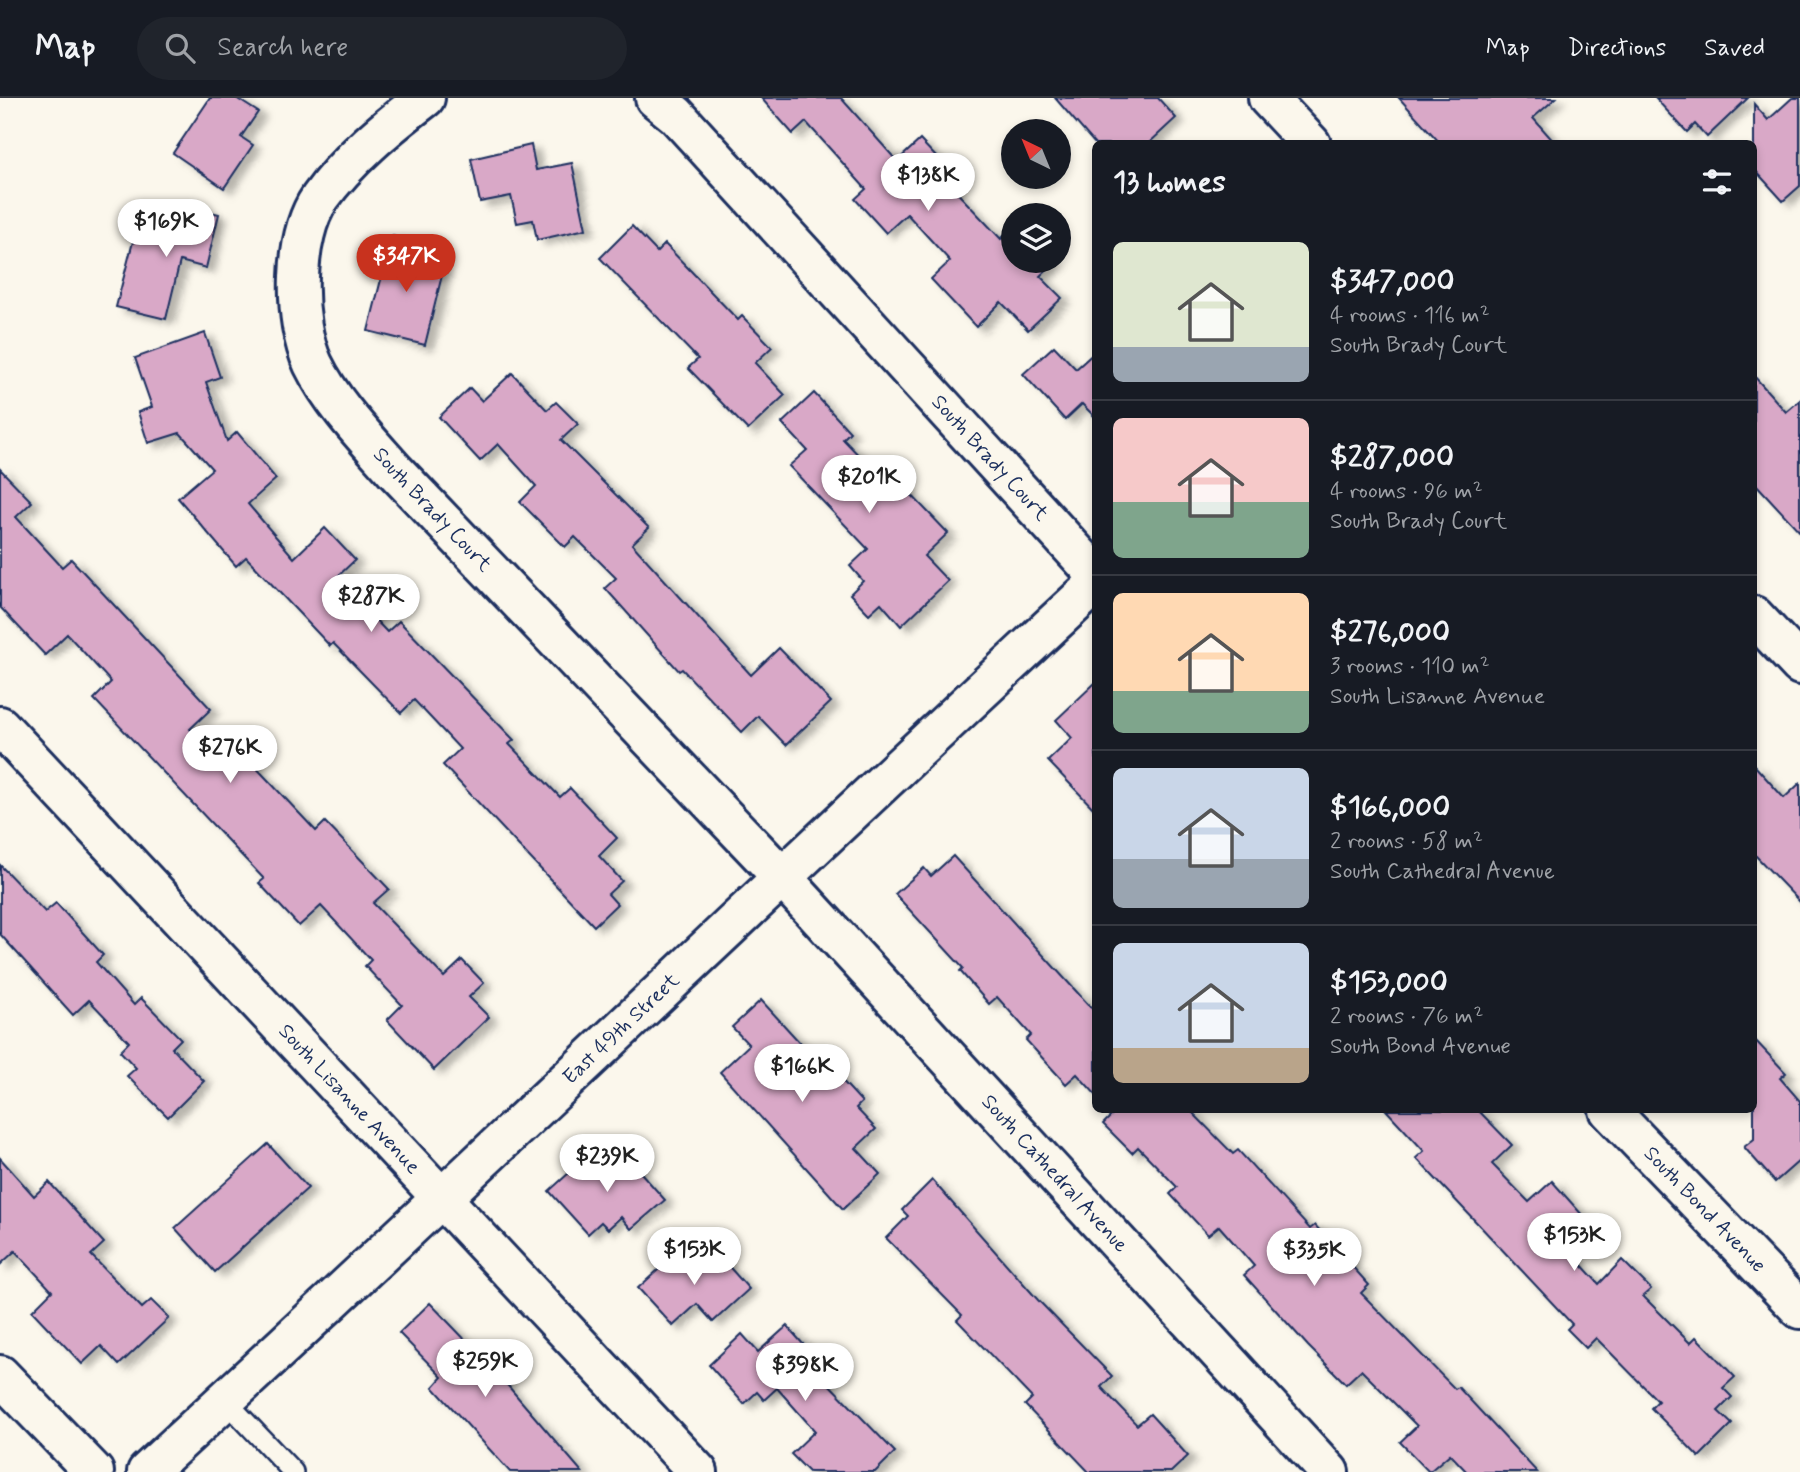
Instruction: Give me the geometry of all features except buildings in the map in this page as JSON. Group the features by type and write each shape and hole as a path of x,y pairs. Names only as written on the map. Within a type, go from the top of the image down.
{"street":[{"name":"South Brady Court","path":"425,98 381,132 319,199 306,236 298,276 298,314 312,363 350,419 394,470 781,876"},
{"name":"South Brady Court","path":"655,98 676,115 1092,570"},
{"path":"1268,98 1307,140"},
{"name":"East 49th Street","path":"146,1472 442,1200 781,876 1092,588"},
{"path":"1757,619 1800,666"},
{"name":"South Lisanne Avenue","path":"0,726 698,1472"},
{"name":"South Cathedral Avenue","path":"781,876 1329,1472"},
{"name":"South Bond Avenue","path":"1612,1113 1800,1309"},
{"path":"0,1375 94,1472"}],"lane":[{"path":"225,1400 293,1472"}]}
